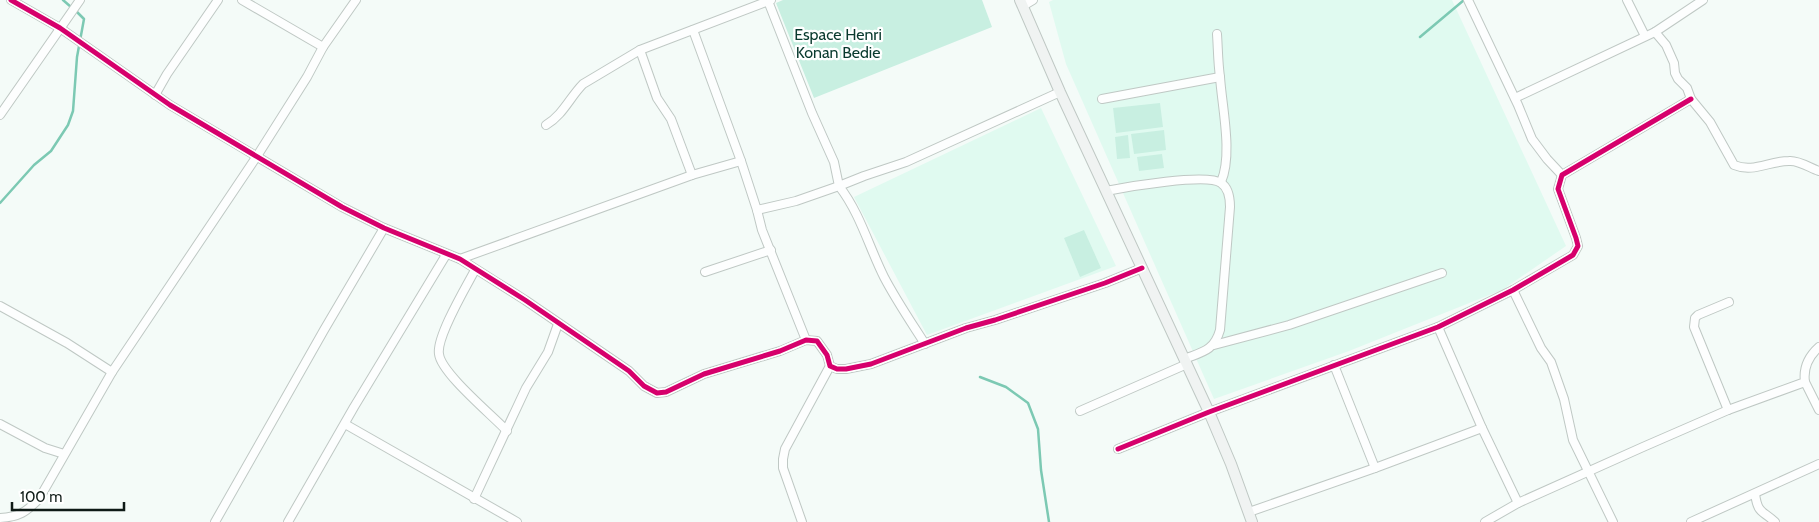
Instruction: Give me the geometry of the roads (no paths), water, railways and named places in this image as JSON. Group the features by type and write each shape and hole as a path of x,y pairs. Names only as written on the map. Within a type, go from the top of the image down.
{"main road":[{"path":"1021,3 1060,92 1209,412 1251,517"}],"street":[{"path":"11,0 60,28 155,95 342,207 384,228 446,255 460,259 525,300 629,371 644,386 658,393 666,392 704,374 780,351 806,340 817,341 827,355 830,366 785,449 783,459 784,468 802,522"},
{"path":"0,115 80,0"},
{"path":"155,95 166,74 218,0"},
{"path":"242,0 323,47"},
{"path":"0,518 14,517 39,499 112,372 257,156 307,77 323,47 356,0"},
{"path":"1021,3 1033,0"},
{"path":"1468,0 1515,98 1532,139 1547,159 1562,174"},
{"path":"1627,0 1645,36"},
{"path":"1515,98 1655,32 1703,0"},
{"path":"546,125 562,112 583,84 640,50 770,1 812,112 834,162 839,186 846,195 858,219 884,277 925,344"},
{"path":"693,30 757,210 762,230 806,340"},
{"path":"1655,32 1666,45 1674,63 1675,73 1687,88 1691,99 1710,122 1734,165 1741,168 1754,168 1791,160 1819,171"},
{"path":"1217,34 1226,128 1225,173 1221,182"},
{"path":"640,50 657,98 671,119 692,175"},
{"path":"1102,99 1220,77"},
{"path":"757,210 796,201 906,162 1060,92"},
{"path":"1118,449 1209,412 1438,327 1513,290 1573,255 1578,246 1558,189 1562,174 1691,99"},
{"path":"460,259 692,175 740,162"},
{"path":"1106,191 1160,182 1212,180 1221,182 1230,197 1230,207 1223,306 1220,330 1214,345"},
{"path":"215,522 384,228"},
{"path":"705,272 771,250"},
{"path":"288,522 354,407 446,255"},
{"path":"830,366 854,368 871,364 966,328 1105,283 1142,268"},
{"path":"475,270 442,335 438,354 444,366 464,390 507,431"},
{"path":"1080,411 1186,362 1214,345 1289,325 1442,273"},
{"path":"1513,290 1550,362 1564,399 1573,440 1613,522"},
{"path":"1728,410 1694,327 1695,318 1698,315 1729,302"},
{"path":"0,306 67,343 112,372"},
{"path":"474,499 526,388 548,352 558,324"},
{"path":"1438,327 1482,428 1518,504"},
{"path":"1819,346 1809,360 1804,372 1805,382 1819,410"},
{"path":"1334,365 1375,468"},
{"path":"1484,522 1518,504 1728,410 1805,382"},
{"path":"0,424 45,448 64,454"},
{"path":"345,424 517,522"},
{"path":"1251,517 1482,428"},
{"path":"1692,522 1819,464"},
{"path":"1755,494 1757,507 1775,522"}],"waterway":[{"path":"63,0 71,7"},
{"path":"1420,37 1464,0"},
{"path":"0,203 34,165 51,151 68,125 73,111 77,57 84,19 76,11"},
{"path":"980,377 1006,387 1028,403 1038,429 1041,470 1049,522"}],"park label":[{"name":"Espace Henri Konan Bedie","path":"838,43"}]}
